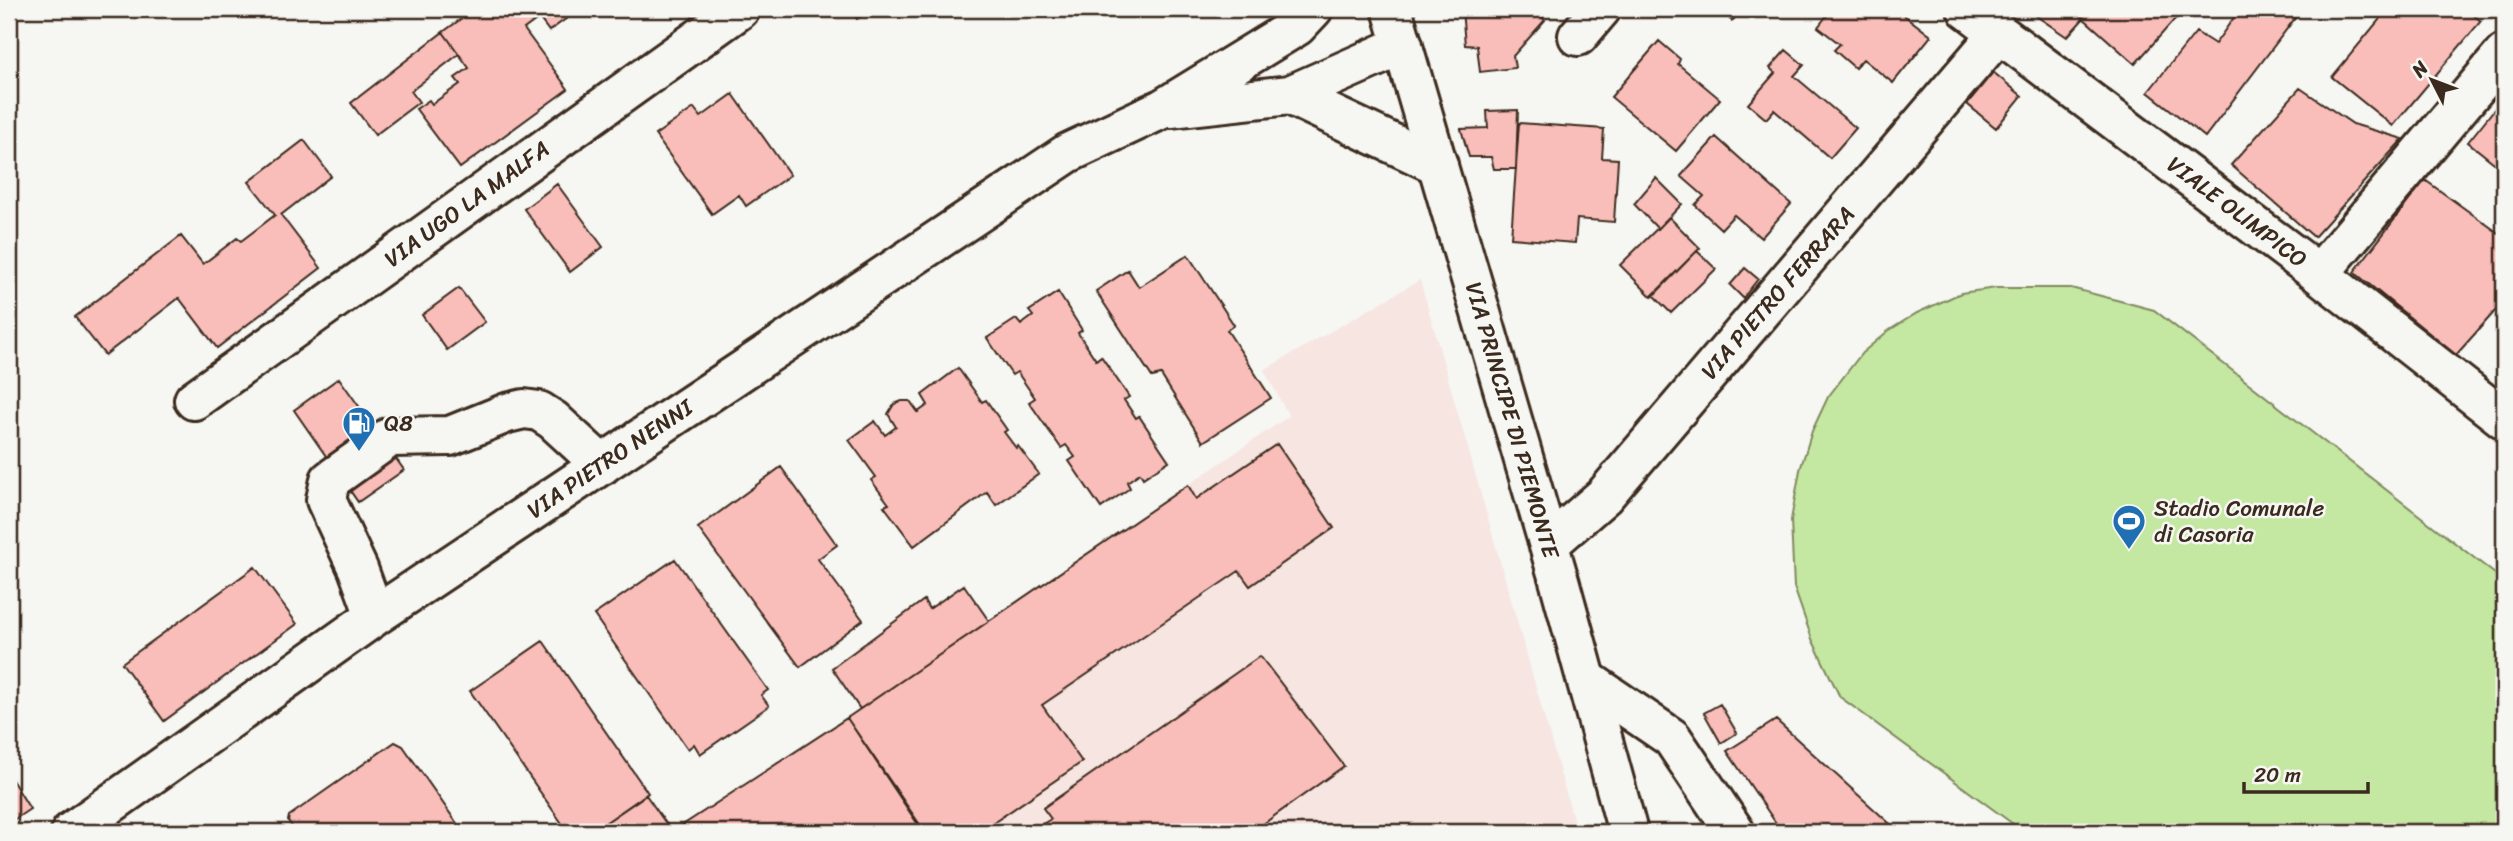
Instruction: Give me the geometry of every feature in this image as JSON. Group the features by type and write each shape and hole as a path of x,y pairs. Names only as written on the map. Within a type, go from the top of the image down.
{"street":[{"name":"VIA UGO LA MALFA","path":"194,400 740,9"},
{"path":"1162,109 1297,26 1313,9"},
{"name":"VIA PRINCIPE DI PIEMONTE","path":"1392,9 1549,544 1628,832"},
{"name":"VIALE OLIMPICO","path":"1967,9 2319,274 2504,419"},
{"name":"VIA PIETRO FERRARA","path":"1549,544 1604,496 1999,33"},
{"path":"1162,109 1290,95 1403,45"},
{"path":"2319,274 2504,54"},
{"path":"1290,95 1438,165"},
{"name":"VIA PIETRO NENNI","path":"71,832 375,616 1068,153 1162,109"},
{"path":"375,616 358,569 326,500 330,480 390,437 450,436 507,413 539,411 553,420 602,465"},
{"path":"1587,680 1672,738 1735,832"}],"shaded area":[{"path":"1420,280 1577,832 672,832 860,709 1289,416 1264,370"}],"green space":[{"name":"Stadio Comunale di Casoria","path":"1996,288 2071,288 2154,310 2504,581 2504,832 2024,832 1840,697 1812,639 1794,587 1791,520 1800,470 1812,431 1828,397 1862,353 1888,331 1917,313 1961,293"}],"building":[{"path":"475,9 571,9 574,13 549,31 539,18 524,29 568,89 460,168 416,109 429,100 432,104 460,84 455,78 469,68 443,32"},
{"path":"850,9 872,9 857,19"},
{"path":"1462,9 1532,9 1545,20 1513,56 1515,68 1480,72 1477,46 1465,45"},
{"path":"1719,9 1743,9 1732,21"},
{"path":"1832,9 1896,9 1931,36 1893,83 1863,59 1855,68 1834,50 1840,44 1818,27"},
{"path":"2041,9 2073,9 2084,18 2067,37 2035,15"},
{"path":"2073,9 2184,9 2135,64"},
{"path":"2240,9 2302,9 2205,137 2148,92 2196,32 2215,44"},
{"path":"2388,9 2466,9 2481,21 2393,126 2332,77"},
{"path":"443,32 459,54 411,91 419,102 375,135 351,103"},
{"path":"1659,41 1680,59 1678,64 1720,99 1676,151 1611,97"},
{"path":"1786,50 1804,65 1794,76 1856,128 1830,158 1774,110 1766,119 1748,104 1775,73 1770,68"},
{"path":"1993,72 2022,96 1996,128 1967,104"},
{"path":"2300,88 2353,124 2403,139 2314,237 2231,165"},
{"path":"733,94 790,175 746,206 739,195 712,214 655,135 694,108 701,117"},
{"path":"2504,97 2504,171 2468,142"},
{"path":"1518,110 1516,169 1494,169 1491,157 1469,157 1461,129 1488,128 1487,111"},
{"path":"1519,123 1604,129 1602,158 1618,159 1614,222 1577,219 1575,243 1511,238"},
{"path":"1716,137 1791,204 1761,238 1734,215 1721,229 1695,205 1704,196 1681,176"},
{"path":"304,140 331,176 281,215 321,268 217,348 179,298 105,355 75,317 181,236 203,264 237,238 241,241 275,215 249,182"},
{"path":"1656,178 1682,204 1658,229 1634,204"},
{"path":"2425,180 2504,237 2504,301 2456,355 2354,272"},
{"path":"557,184 603,247 570,272 524,209"},
{"path":"1669,217 1700,248 1652,297 1620,265"},
{"path":"1697,251 1716,269 1671,313 1653,295"},
{"path":"1188,255 1234,325 1227,330 1271,398 1203,442 1161,375 1152,377 1096,291 1128,270 1139,287"},
{"path":"1745,268 1758,279 1743,298 1730,285"},
{"path":"459,288 485,322 447,350 422,315"},
{"path":"1058,292 1082,330 1078,333 1096,360 1101,356 1129,397 1124,400 1136,418 1139,416 1169,461 1143,478 1140,473 1127,482 1130,488 1101,508 1069,461 1075,457 1066,445 1061,448 1029,402 1035,398 1017,372 1012,375 987,338 1016,319 1021,325 1033,316 1029,311"},
{"path":"958,368 982,402 986,400 1007,430 1004,432 1039,474 996,505 987,492 914,546 884,506 889,504 871,480 876,477 849,440 875,421 885,435 896,427 888,414 894,404 910,401 918,412 928,405 922,395"},
{"path":"339,378 404,470 358,502 294,410"},
{"path":"1277,444 1334,528 1250,586 1239,571 1042,705 1082,762 980,832 925,832 847,718 1188,485 1196,499"},
{"path":"781,467 837,545 818,559 863,620 800,667 698,528"},
{"path":"675,559 768,690 761,695 769,706 700,754 694,744 688,749 594,615"},
{"path":"255,567 297,624 164,721 122,663"},
{"path":"964,585 989,621 860,709 832,668 924,600 929,609"},
{"path":"543,641 648,793 592,832 568,832 470,691"},
{"path":"1260,656 1344,766 1252,832 1029,832 1051,819 1043,808"},
{"path":"1720,704 1737,733 1721,743 1704,713"},
{"path":"847,718 923,832 672,832"},
{"path":"1776,720 1899,832 1782,832 1727,751"},
{"path":"395,742 403,746 463,832 296,832 288,821 289,816"},
{"path":"9,775 30,809 9,823"},
{"path":"646,795 672,832 592,832"}],"place":[{"name":"Q8","path":"359,453"},
{"name":"Stadio Comunale di Casoria","path":"2129,551"}]}
